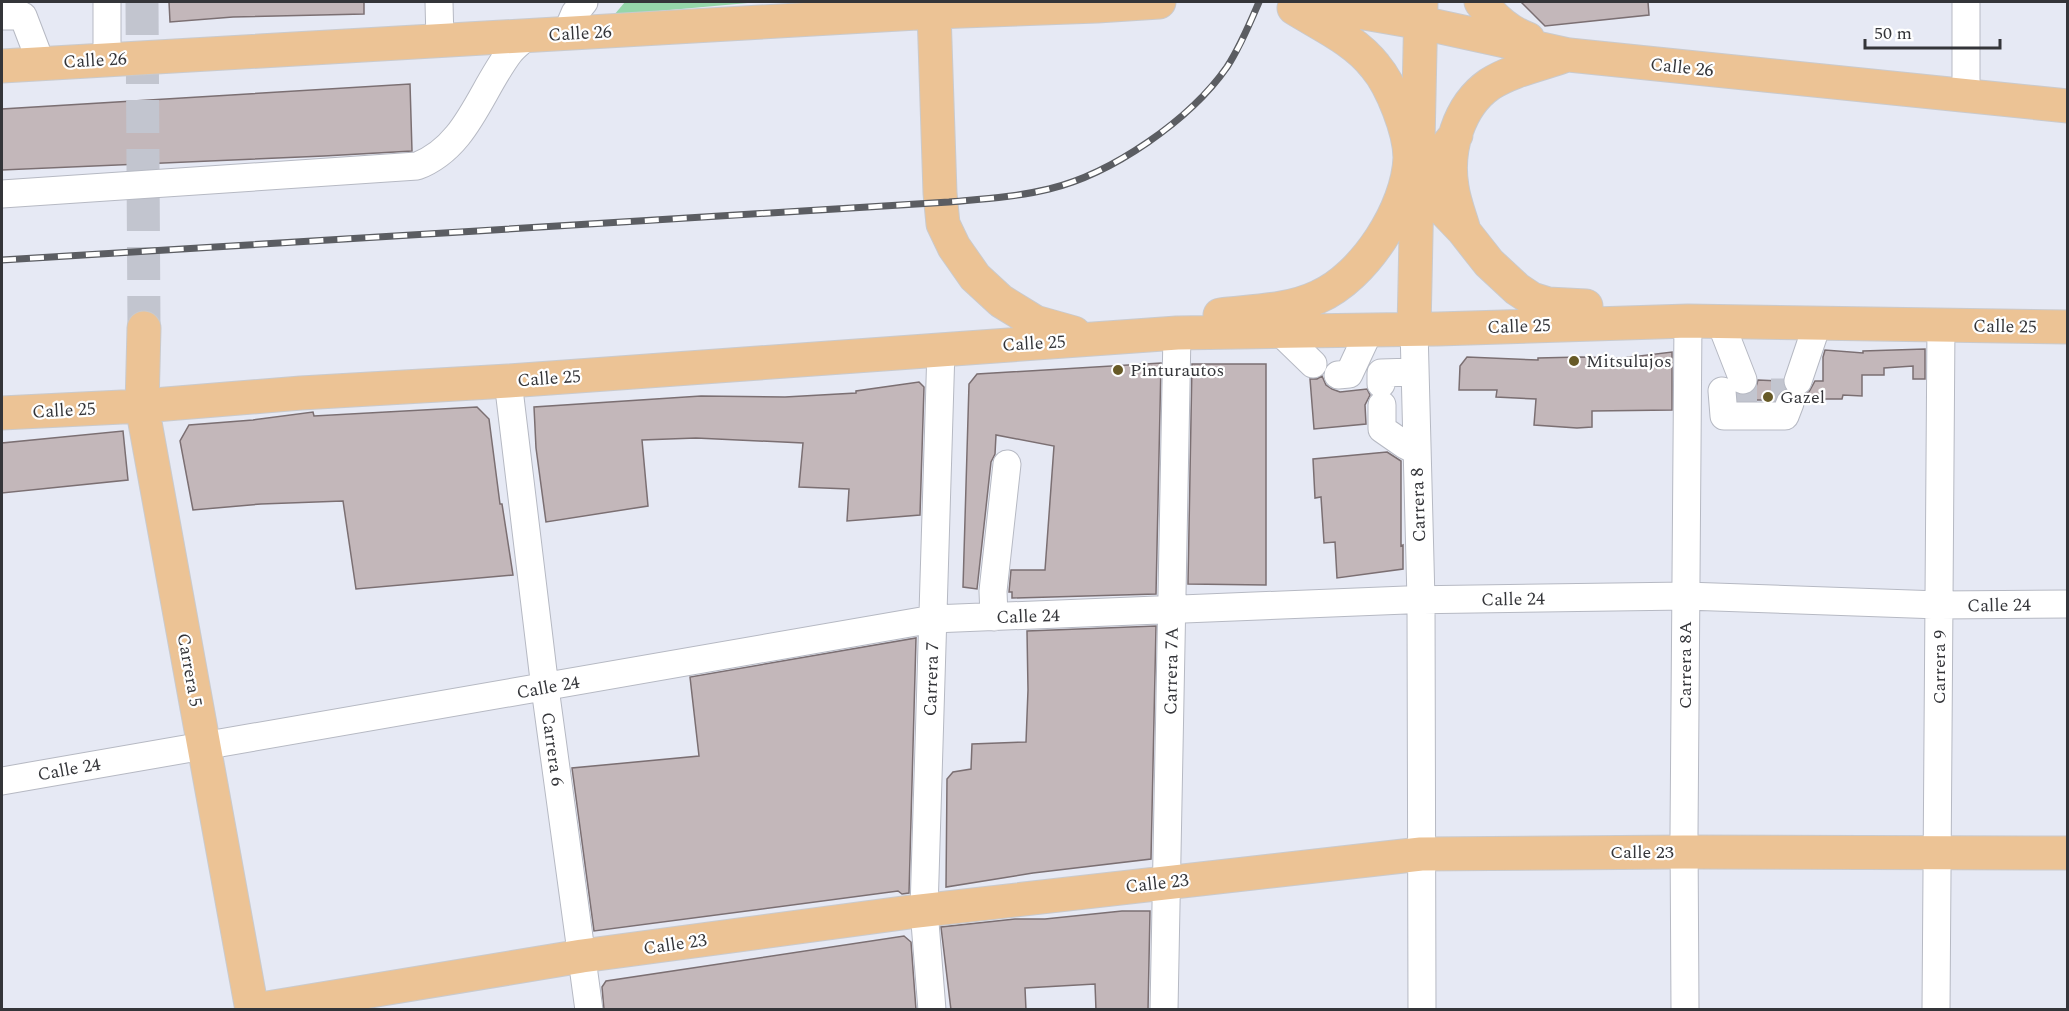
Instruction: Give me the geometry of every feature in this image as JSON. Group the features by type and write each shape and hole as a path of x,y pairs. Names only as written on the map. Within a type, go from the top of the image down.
{"main road":[{"name":"Calle 26","path":"2,66 566,34 934,7 1159,2"},
{"path":"1178,333 1215,315 1287,307 1319,297 1348,279 1370,255 1389,226 1403,191 1410,158 1404,123 1392,93 1375,66 1336,33 1282,2"},
{"name":"Calle 26","path":"1300,2 1422,12 1569,54 2067,106"},
{"path":"1481,2 1497,21 1518,36 1569,54"},
{"path":"934,7 940,202 943,224 954,247 975,277 1001,301 1035,322 1064,332 1107,339"},
{"name":"Carrera 8","path":"1414,329 1422,12"},
{"path":"1464,230 1452,188 1451,153 1466,110 1489,85 1517,72 1569,54"},
{"path":"1456,135 1417,182 1464,230 1489,263 1503,277 1532,299 1548,304 1627,308 1688,321"},
{"name":"Calle 25","path":"2,414 508,381 1178,333 1281,333 1688,321 2067,327"},
{"name":"Carrera 5","path":"144,328 142,406 253,1010"},
{"name":"Calle 23","path":"253,1010 582,956 924,910 1421,854 2067,853"}],"street":[{"path":"107,2 107,60"},
{"path":"440,2 440,41"},
{"path":"566,34 575,13 584,2"},
{"path":"588,2 590,11 605,31"},
{"path":"1966,2 1966,95"},
{"path":"2,16 22,16 41,63"},
{"path":"2,194 417,166 432,160 448,147 479,105 510,52 527,36"},
{"name":"Carrera 8A","path":"1685,1010 1688,321"},
{"path":"1720,321 1732,388 1724,416 1785,416 1818,322"},
{"name":"Carrera 9","path":"1936,1010 1941,325"},
{"path":"1370,329 1344,374 1381,387 1414,372"},
{"name":"Carrera 8","path":"1414,329 1421,600 1422,1010"},
{"name":"Carrera 7A","path":"1164,1010 1178,333"},
{"path":"1281,333 1313,364"},
{"name":"Carrera 7","path":"932,1010 924,910 941,349"},
{"name":"Carrera 6","path":"508,381 545,687 590,1010"},
{"path":"1381,387 1382,429 1417,451"},
{"path":"1689,391 1732,388"},
{"path":"994,617 993,591 1007,464"},
{"name":"Calle 24","path":"2,781 933,619 1421,600 1686,596 1939,605 2067,604"}],"green space":[{"path":"625,2 759,2 614,15"}],"building":[{"path":"169,2 364,2 364,14 233,17 170,22"},
{"path":"1521,2 1648,2 1649,15 1545,26"},
{"path":"410,84 412,151 2,170 2,109"},
{"path":"1925,349 1925,379 1913,379 1913,366 1884,368 1884,375 1862,375 1862,396 1843,395 1842,399 1806,399 1805,403 1803,395 1809,392 1815,381 1823,381 1825,350 1863,353 1863,351"},
{"path":"1672,352 1672,410 1592,411 1592,427 1534,425 1536,399 1496,397 1497,390 1459,390 1460,366 1467,357 1538,360 1538,358 1623,358"},
{"path":"1161,363 1156,594 1012,598 1012,592 1009,592 1011,570 1045,570 1054,446 996,435 977,589 963,587 969,384 977,374"},
{"path":"1192,364 1266,364 1266,585 1188,584"},
{"path":"1322,376 1326,385 1340,392 1367,389 1370,395 1365,405 1366,424 1314,429 1310,379"},
{"path":"1758,380 1783,381 1785,389 1780,391 1774,400 1739,400 1738,395 1748,395 1755,390"},
{"path":"919,382 924,387 920,515 847,521 849,489 799,487 803,443 696,438 642,440 648,506 546,522 536,448 534,407 701,396 785,397 856,393 856,391"},
{"path":"477,407 489,419 500,504 502,504 513,575 356,589 343,501 261,504 193,510 180,441 189,425 313,412 314,416"},
{"path":"123,431 128,480 2,493 2,443"},
{"path":"1387,452 1401,461 1403,569 1337,578 1335,542 1324,543 1321,497 1315,498 1313,459"},
{"path":"1156,626 1151,859 1033,873 946,887 947,779 953,772 971,769 972,744 1026,742 1027,631"},
{"path":"916,638 909,893 902,894 898,891 594,931 572,768 699,756 690,677"},
{"path":"1122,911 1150,911 1148,1010 1096,1010 1095,984 1025,988 1026,1010 951,1010 941,927"},
{"path":"904,936 911,942 916,1010 604,1010 602,987 606,981"}],"tunnel":[{"path":"142,2 144,328"},
{"path":"1730,392 1794,392"}],"railway":[{"path":"2,260 949,202 1037,192 1073,182 1098,171 1123,158 1171,125 1211,87 1227,67 1259,2"}],"place":[{"name":"Mitsulujos","path":"1574,361"},
{"name":"Pinturautos","path":"1118,370"},
{"name":"Gazel","path":"1768,397"}]}
